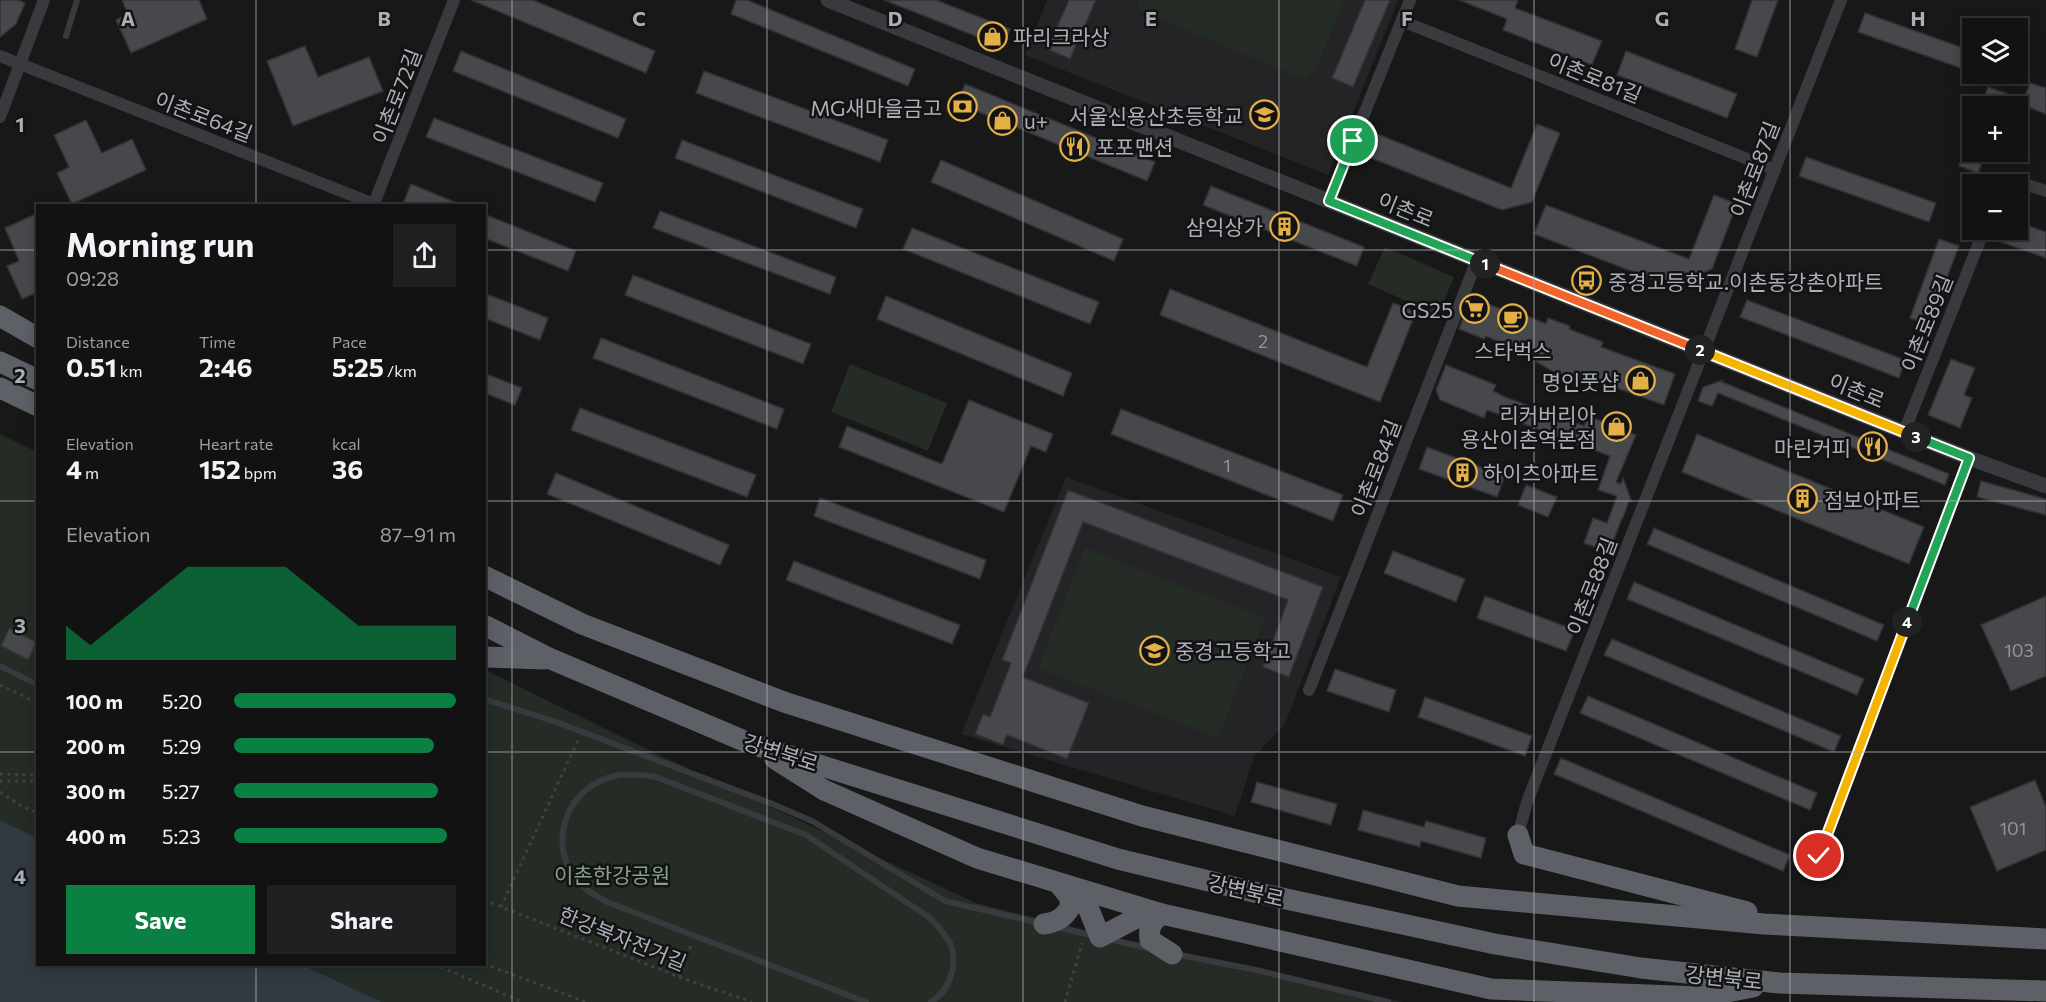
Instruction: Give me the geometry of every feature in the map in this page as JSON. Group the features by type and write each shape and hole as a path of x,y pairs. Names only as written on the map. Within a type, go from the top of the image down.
{"highway":[{"path":"0,316 36,337"},
{"path":"0,332 36,348"},
{"path":"0,362 36,379"},
{"path":"0,388 36,405"},
{"path":"486,577 582,624 784,702 1142,816 1458,896 1800,926 2046,939"},
{"name":"강변북로","path":"486,626 551,659 749,743 1118,859 1258,893 1517,947 1641,968 1779,983 2046,990"},
{"path":"486,657 551,659"},
{"path":"749,743 824,790 977,858 1156,912 1491,989 1700,997 1779,983"},
{"path":"1518,835 1524,854 1800,926"},
{"path":"1044,924 1057,922 1066,915 1071,906 1069,896 1059,884"},
{"path":"1081,890 1092,935 1156,912"},
{"path":"1156,912 1150,926 1150,940 1172,954"}],"street":[{"path":"0,117 44,0"},
{"name":"이촌로72길","path":"374,204 454,0"},
{"name":"이촌로","path":"828,0 1969,458 2046,486"},
{"path":"1329,201 1410,0"},
{"name":"이촌로87길","path":"1704,351 1841,0"},
{"name":"이촌로81길","path":"1402,21 1775,170"},
{"name":"이촌로64길","path":"0,56 371,204"},
{"path":"2028,185 2046,191"},
{"name":"이촌로89길","path":"1904,432 1980,240"},
{"name":"이촌로84길","path":"1309,690 1477,260"},
{"name":"이촌로88길","path":"1518,835 1527,802 1704,351"},
{"path":"1819,856 1969,458"}],"lane":[{"path":"66,36 77,0"},
{"path":"0,666 36,684"},
{"path":"486,700 582,732 812,821 945,902 1172,954 1256,970 1388,1002"},
{"path":"866,1002 607,902 590,893 568,867 563,850 563,830 568,811 579,795 595,783 614,776 635,774 656,777 806,835 930,918 943,932 952,947 954,963 946,988 931,1002"}],"path":[{"path":"0,685 36,702"},
{"path":"501,907 582,732"},
{"path":"0,774 36,775"},
{"path":"0,781 36,781"},
{"path":"0,792 21,806 36,812"},
{"name":"한강북자전거길","path":"486,901 679,977 752,1002"},
{"path":"1065,1002 1092,935"},
{"path":"679,977 694,936"},
{"path":"486,965 586,1002"},
{"path":"439,966 522,1002"}],"shaded area":[{"name":"서울신용산초등학교","path":"1047,0 1398,0 1328,175 1025,55"},
{"name":"중경고등학고","path":"1066,477 1341,577 1285,724 1254,757 1235,816 961,734"},
{"path":"0,820 36,838 36,966 304,966 382,1002 0,1002"}],"green space":[{"path":"1139,0 1345,0 1314,73 1307,78 1301,78 1148,14 1139,8"},
{"path":"1385,247 1454,277 1438,315 1368,284"},
{"path":"850,364 947,403 928,451 831,412"},
{"path":"0,434 36,452 36,838 0,820"},
{"path":"1085,548 1265,618 1218,738 1038,668"},
{"name":"이촌한강공원","path":"486,670 657,754 976,903 1190,956 1402,1002 382,1002 304,966 486,966"}],"building":[{"path":"0,0 18,0 25,3 16,24 0,37"},
{"path":"122,0 199,0 207,19 131,53 116,20 128,14"},
{"path":"471,0 533,0 655,51 646,73"},
{"path":"736,0 747,0 915,69 908,86 731,14"},
{"path":"884,0 936,0 1010,29 1003,47"},
{"path":"1069,0 1096,0 1070,59 1047,49"},
{"path":"1365,0 1390,0 1353,87 1332,78"},
{"path":"1459,0 1518,0 1515,8 1602,41 1592,65 1503,30 1507,19"},
{"path":"1752,0 1778,0 1757,57 1735,49"},
{"path":"1865,13 1962,47 1962,68 1858,32"},
{"path":"305,46 318,77 369,57 383,91 293,126 267,61"},
{"path":"461,51 626,119 618,138 453,71"},
{"path":"1626,51 1737,94 1727,118 1617,75"},
{"path":"704,71 888,140 880,162 696,93"},
{"path":"2030,83 2046,88 2046,114 2028,107 2028,96 2025,96"},
{"path":"965,84 1155,162 1147,181 957,103"},
{"path":"1988,87 2008,94 2007,96 1985,96"},
{"path":"434,118 603,183 595,202 426,137"},
{"path":"86,120 102,153 132,139 146,170 72,204 57,173 69,167 54,135"},
{"path":"1537,124 1560,133 1532,202 1502,210 1366,156 1375,133 1511,188"},
{"path":"682,140 863,209 856,228 675,158"},
{"path":"1806,157 1936,203 1929,222 1799,176"},
{"path":"1962,158 1962,162 1982,162 1978,173 1959,166"},
{"path":"941,160 1123,239 1114,261 931,182"},
{"path":"411,184 460,204 403,204"},
{"name":"삼익상가","path":"1211,186 1364,247 1357,266 1203,205"},
{"path":"1714,195 1737,204 1712,269 1673,287 1534,234 1546,205 1689,259"},
{"path":"660,211 836,277 830,294 653,228"},
{"path":"36,214 36,293 22,299 7,266 19,261 5,228"},
{"path":"486,215 576,251 568,271 486,239"},
{"path":"2028,226 2046,232 2046,258 1995,240 2028,240"},
{"path":"912,228 1099,302 1090,324 903,249"},
{"path":"1939,239 1959,246 1929,325 1910,318"},
{"path":"633,275 811,344 803,364 625,295"},
{"path":"1170,289 1367,367 1393,303 1416,312 1380,402 1160,315"},
{"path":"486,294 548,318 540,340 486,319"},
{"path":"886,296 1072,373 1063,396 877,319"},
{"path":"1471,297 1508,312 1510,308 1546,324 1548,318 1570,326 1569,329 1603,342 1601,347 1675,374 1664,405 1589,378 1586,383 1554,372 1531,359 1532,357 1486,336 1484,339 1459,329"},
{"path":"1747,300 1905,360 1899,378 1740,317"},
{"path":"601,338 784,409 777,429 593,358"},
{"path":"1951,359 1975,368 1964,395 1972,398 1960,428 1928,415"},
{"path":"1446,365 1496,385 1493,391 1505,397 1584,426 1588,416 1636,435 1616,482 1621,484 1623,478 1632,502 1629,501 1609,552 1584,543 1593,518 1607,523 1617,496 1598,490 1610,456 1487,410 1484,418 1440,400 1436,390"},
{"path":"486,374 522,388 515,405 486,394"},
{"path":"1723,380 1722,382 1949,474 1945,485 1718,393 1712,406 1698,401 1703,387"},
{"path":"969,400 1053,434 1046,452 1031,446 1004,512 839,447 847,426 942,464"},
{"path":"580,408 756,475 747,497 571,430"},
{"path":"1121,409 1343,495 1333,521 1111,434"},
{"name":"점보아파트","path":"1697,434 1924,527 1909,564 1682,472"},
{"name":"하이츠아파트","path":"1427,447 1505,476 1497,497 1419,469"},
{"path":"556,473 729,545 720,565 547,494"},
{"path":"1981,481 2046,499 2046,515 1977,497"},
{"name":"하이츠아파트","path":"1526,485 1557,497 1548,517 1518,505"},
{"path":"1068,490 1323,587 1289,677 1263,667 1288,600 1083,522 1023,677 1089,703 1067,759 1007,735 1003,745 975,734 983,714 990,717 1011,663 1002,660"},
{"path":"820,498 986,560 980,579 814,516"},
{"path":"1654,528 1884,625 1877,641 1647,544"},
{"path":"1393,551 1465,579 1456,602 1384,573"},
{"path":"794,561 960,625 952,644 786,580"},
{"path":"1634,582 1864,679 1857,695 1627,599"},
{"path":"1485,596 1575,630 1566,651 1477,618"},
{"path":"2046,596 2046,676 2011,691 1981,625"},
{"path":"9,628 36,642 28,660 1,646"},
{"path":"1612,639 1841,736 1834,752 1604,655"},
{"path":"1335,669 1396,690 1389,712 1327,691"},
{"path":"1588,696 1817,793 1810,810 1580,713"},
{"path":"1425,697 1532,736 1525,756 1418,717"},
{"path":"1561,758 1790,855 1783,871 1554,774"},
{"path":"2035,780 2046,807 2046,850 1997,871 1970,807"},
{"path":"1257,782 1337,804 1331,825 1251,802"},
{"path":"1363,810 1424,827 1426,821 1486,838 1481,858 1421,841 1420,847 1358,830"}],"place":[{"name":"파리크라상","path":"992,36"},
{"name":"MG새마을금고","path":"963,107"},
{"name":"서울신용산초등학교","path":"1264,115"},
{"name":"u+","path":"1003,120"},
{"name":"포포맨션","path":"1075,146"},
{"name":"삼익상가","path":"1284,226"},
{"name":"중경고등학교.이촌동강촌아파트","path":"1587,281"},
{"name":"GS25","path":"1474,309"},
{"name":"스타벅스","path":"1513,319"},
{"name":"명인풋샵","path":"1640,381"},
{"name":"리커버리아 용산이촌역본점","path":"1617,426"},
{"name":"마린커피","path":"1872,447"},
{"name":"하이츠아파트","path":"1462,472"},
{"name":"점보아파트","path":"1803,499"},
{"name":"중경고등학고","path":"1154,650"}],"route":[{"path":"1353,141 1329,201 1969,458 1819,856"}]}
